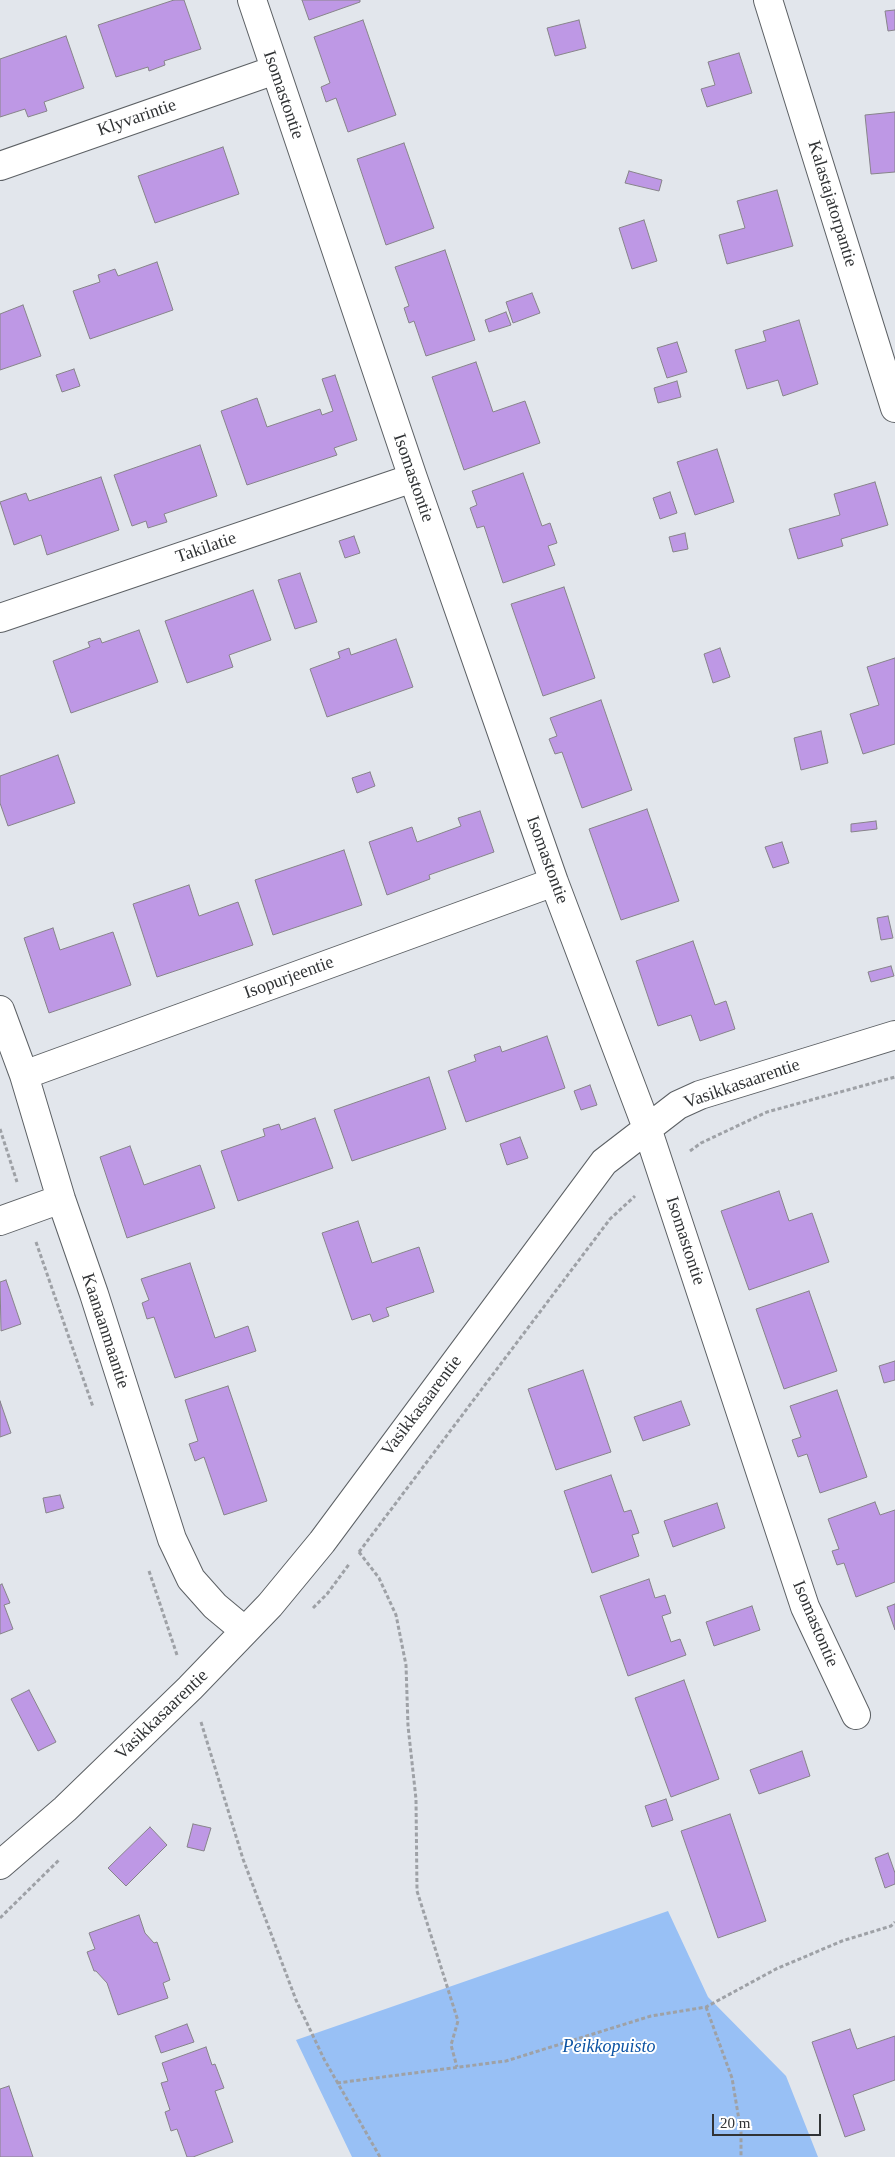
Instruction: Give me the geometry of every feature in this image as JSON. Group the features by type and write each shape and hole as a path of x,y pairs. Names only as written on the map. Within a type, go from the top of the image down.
{"street":[{"name":"Isomastontie","path":"252,0 413,478 554,882 662,1171 805,1606 856,1715"},
{"name":"Kalastajatorpantie","path":"768,0 895,408"},
{"name":"Klyvarintie","path":"0,166 275,70"},
{"name":"Takilatie","path":"0,618 413,478"},
{"name":"Isopurjeentie","path":"24,1075 554,882"},
{"name":"Kaanaanmaantie","path":"0,1010 24,1075 61,1199 94,1294 172,1539 191,1579 215,1606 245,1631"},
{"name":"Vasikkasaarentie","path":"0,1865 65,1809 190,1688 270,1605 322,1542 604,1162 678,1105 700,1095 895,1035"},
{"path":"0,1220 61,1199"}],"path":[{"path":"306,1615 327,1594 610,1219 662,1171 701,1142 767,1112 895,1077"},
{"path":"359,1552 380,1578 396,1615 404,1657 408,1726 416,1799 417,1891 458,2021 451,2045 456,2067"},
{"path":"194,1730 208,1717"},
{"path":"202,1723 243,1859 296,2000 337,2083 380,2157"},
{"path":"0,1918 62,1857"},
{"path":"337,2083 506,2061 651,2016 706,2007 776,1969 842,1941 891,1926 895,1922"},
{"path":"706,2007 732,2078 741,2132 742,2157"}],"green space":[{"name":"Peikkopuisto","path":"668,1911 708,1997 786,2076 818,2157 352,2157 296,2040"}],"building":[{"path":"174,0 184,0 201,49 164,61 165,65 149,71 148,67 116,77 98,25"},
{"path":"302,0 360,0 360,2 309,20"},
{"path":"895,10 895,30 888,31 885,11"},
{"path":"363,20 396,115 348,132 336,98 326,102 321,87 330,83 314,37"},
{"path":"579,20 586,48 555,56 547,28"},
{"path":"66,36 84,88 44,102 47,111 28,117 25,109 0,117 0,59"},
{"path":"739,53 752,93 707,107 701,89 715,85 708,62"},
{"path":"895,112 895,172 871,174 865,115"},
{"path":"404,143 434,228 386,245 357,159"},
{"path":"223,147 239,194 155,223 138,176"},
{"path":"629,171 662,180 659,191 625,183"},
{"path":"777,190 793,246 727,264 719,235 745,228 737,201"},
{"path":"644,220 657,261 632,269 619,228"},
{"path":"445,250 475,340 426,356 414,321 409,323 404,308 409,306 395,267"},
{"path":"157,262 173,310 90,339 73,291 100,282 98,275 115,269 118,276"},
{"path":"532,293 540,313 513,323 506,302"},
{"path":"23,305 41,356 0,370 0,314"},
{"path":"506,312 511,325 489,332 485,320"},
{"path":"799,320 818,384 783,396 778,380 747,389 735,350 766,341 763,331"},
{"path":"677,342 687,372 667,378 657,348"},
{"path":"476,362 493,412 525,401 540,443 464,470 432,377"},
{"path":"74,369 80,386 62,392 56,375"},
{"path":"335,375 357,440 334,448 337,455 247,485 221,411 257,398 267,427 320,409 322,415 333,411 322,379"},
{"path":"677,381 681,397 658,403 654,388"},
{"path":"200,445 217,496 164,514 167,522 148,528 146,521 132,526 114,475"},
{"path":"717,449 734,502 695,515 677,462"},
{"path":"523,473 542,526 550,523 557,543 548,546 555,565 503,583 484,526 477,528 470,508 477,505 472,491"},
{"path":"101,477 119,530 47,555 41,535 14,545 0,502 26,493 29,501"},
{"path":"875,482 888,525 841,539 843,546 798,559 789,529 840,515 834,494"},
{"path":"670,492 677,513 660,519 653,498"},
{"path":"685,533 688,549 673,552 669,537"},
{"path":"354,536 360,553 345,558 339,541"},
{"path":"300,573 317,622 295,629 278,580"},
{"path":"564,587 595,678 543,696 511,604"},
{"path":"253,590 271,640 229,655 233,667 187,683 165,621"},
{"path":"139,630 158,682 71,713 53,661 90,647 88,642 100,638 102,643"},
{"path":"396,639 413,687 327,717 310,669 340,658 338,652 349,648 351,655"},
{"path":"720,648 730,677 713,683 704,654"},
{"path":"895,658 895,744 863,754 850,714 879,705 867,667"},
{"path":"601,700 632,790 582,808 562,752 555,754 549,739 557,736 550,718"},
{"path":"821,731 828,763 801,770 794,738"},
{"path":"58,755 75,803 8,826 0,803 0,776"},
{"path":"370,772 375,786 357,793 352,778"},
{"path":"647,809 679,901 621,920 589,829"},
{"path":"480,811 494,852 429,875 430,879 387,895 369,842 412,827 417,842 461,826 458,818"},
{"path":"876,821 877,829 851,832 851,824"},
{"path":"782,842 789,863 773,868 765,847"},
{"path":"344,850 362,905 273,935 255,880"},
{"path":"189,885 199,916 238,902 253,945 157,977 133,904"},
{"path":"888,916 893,938 881,940 877,918"},
{"path":"53,928 60,950 113,932 131,985 49,1013 24,938"},
{"path":"693,941 715,1005 726,1001 735,1029 700,1041 691,1015 658,1026 636,961"},
{"path":"891,966 894,976 871,982 868,972"},
{"path":"547,1036 565,1088 466,1122 448,1071 476,1061 474,1055 500,1046 502,1052"},
{"path":"429,1077 446,1129 352,1161 334,1110"},
{"path":"590,1085 597,1105 581,1110 574,1091"},
{"path":"315,1118 333,1168 238,1201 221,1151 265,1136 263,1129 279,1124 281,1130"},
{"path":"520,1137 528,1158 507,1165 500,1144"},
{"path":"130,1146 144,1185 200,1165 215,1208 127,1238 100,1157"},
{"path":"779,1191 789,1221 812,1213 829,1262 749,1290 721,1211"},
{"path":"358,1221 372,1263 419,1247 434,1292 386,1308 389,1316 373,1322 370,1314 352,1320 322,1233"},
{"path":"190,1263 215,1338 248,1326 256,1351 175,1378 154,1317 147,1319 142,1303 149,1300 141,1279"},
{"path":"6,1280 21,1324 1,1331 0,1282"},
{"path":"809,1291 837,1371 784,1389 756,1309"},
{"path":"895,1361 895,1380 884,1383 879,1366"},
{"path":"583,1370 611,1452 556,1470 528,1389"},
{"path":"228,1386 267,1501 224,1515 204,1457 195,1461 189,1444 198,1441 185,1400"},
{"path":"837,1390 867,1477 820,1493 807,1454 798,1457 792,1440 801,1437 790,1406"},
{"path":"0,1401 11,1433 0,1437"},
{"path":"681,1401 690,1425 643,1441 634,1417"},
{"path":"611,1475 624,1512 631,1510 639,1533 632,1535 639,1556 592,1573 564,1491"},
{"path":"60,1495 64,1508 46,1513 43,1498"},
{"path":"875,1502 880,1515 895,1510 895,1582 856,1597 844,1563 837,1565 832,1551 839,1549 828,1519"},
{"path":"717,1503 725,1528 673,1547 664,1521"},
{"path":"649,1579 655,1598 665,1595 671,1613 662,1616 671,1642 680,1639 686,1655 628,1676 600,1596"},
{"path":"2,1584 10,1603 4,1605 13,1629 0,1634 0,1585"},
{"path":"895,1604 895,1630 887,1607"},
{"path":"752,1606 760,1630 714,1646 706,1622"},
{"path":"684,1680 719,1779 671,1797 635,1698"},
{"path":"29,1690 56,1742 38,1751 11,1699"},
{"path":"802,1751 810,1776 759,1794 750,1770"},
{"path":"666,1799 673,1820 652,1827 645,1806"},
{"path":"730,1814 766,1921 718,1938 681,1831"},
{"path":"193,1824 211,1828 204,1851 187,1847"},
{"path":"150,1827 167,1845 126,1886 108,1868"},
{"path":"888,1853 895,1873 895,1884 885,1888 875,1858"},
{"path":"139,1915 145,1933 154,1943 157,1942 170,1980 163,1983 168,1998 118,2015 107,1983 94,1971 87,1952 95,1949 89,1933"},
{"path":"187,2024 194,2042 161,2053 155,2036"},
{"path":"850,2029 857,2049 895,2036 895,2080 853,2095 865,2130 845,2137 812,2042"},
{"path":"206,2047 212,2065 215,2064 224,2088 215,2091 233,2142 193,2157 187,2157 177,2129 171,2131 165,2112 170,2110 161,2083 168,2081 162,2063"},
{"path":"9,2086 33,2157 0,2157 0,2089"}]}
